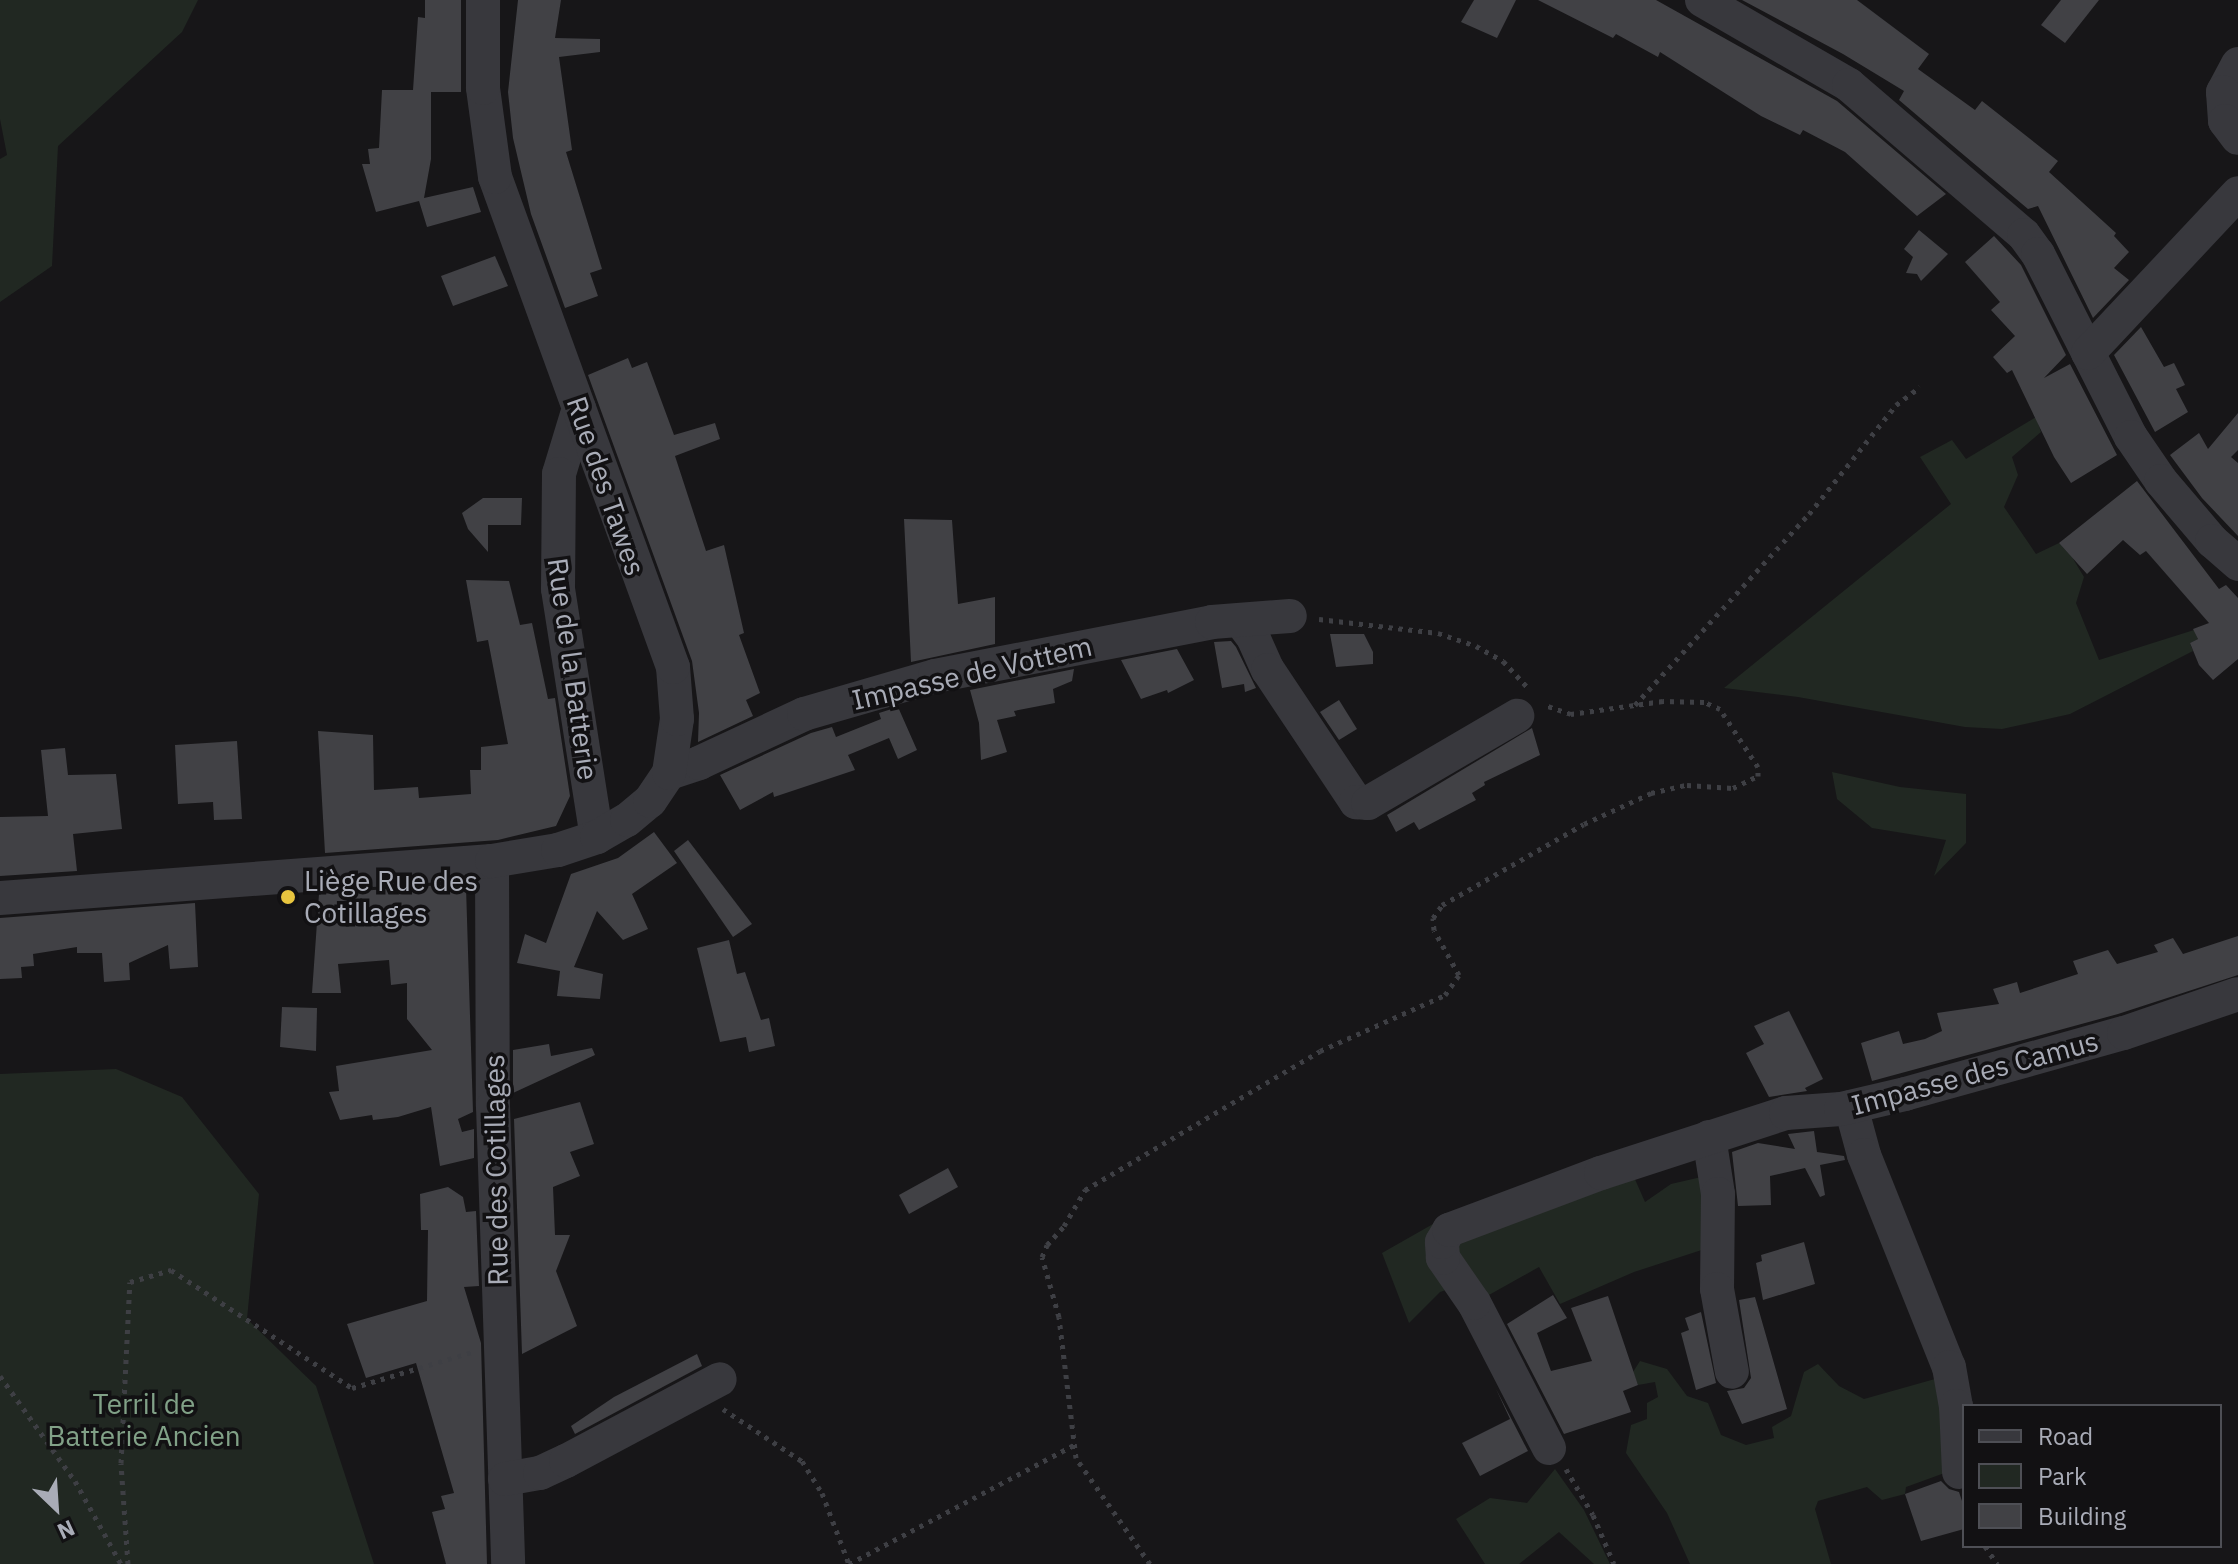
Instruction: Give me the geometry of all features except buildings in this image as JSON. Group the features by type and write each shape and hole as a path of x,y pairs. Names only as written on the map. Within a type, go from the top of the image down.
{"street":[{"name":"Rue des Tawes","path":"0,898 492,861 558,850 597,837 627,820 650,801 669,773 677,719 673,667 625,544 495,177 483,88 483,0"},
{"path":"1702,0 1849,85 2024,235 2038,254 2131,437 2161,481 2212,541 2238,564"},
{"path":"2238,64 2223,92 2225,121 2238,138"},
{"path":"2088,353 2238,193"},
{"name":"Rue de la Batterie","path":"579,408 559,474 558,589 597,837"},
{"name":"Impasse de Vottem","path":"669,773 699,763 804,714 935,676 1240,620 1290,616"},
{"path":"1240,620 1253,637 1268,670 1356,802 1368,803 1531,704"},
{"name":"Rue des Cotillages","path":"492,861 493,1106 508,1564"},
{"name":"Impasse des Camus","path":"1549,1448 1474,1303 1443,1258 1442,1242 1449,1230 1709,1137 1786,1113 1851,1107 2124,1033 2238,994"},
{"path":"1851,1107 1864,1155 1949,1367 1956,1406 1959,1472"},
{"path":"1709,1137 1718,1194 1717,1289 1732,1372"},
{"path":"505,1479 540,1473 708,1384"}],"path":[{"path":"1634,706 1809,514 1896,405 1920,387"},
{"path":"1150,1564 1096,1491 1076,1458 1059,1317 1042,1257 1085,1190 1320,1051 1445,995 1459,975 1434,930 1433,918 1442,905 1482,879 1584,824 1651,793 1687,785 1733,788 1758,776 1758,767 1720,709 1704,702 1663,701 1571,714 1531,704 1503,661 1476,646 1438,633 1290,616"},
{"path":"128,1564 121,1463 130,1282 171,1270 352,1388 500,1343"},
{"path":"0,1376 75,1481 121,1564"},
{"path":"708,1384 802,1461 822,1493 849,1564 1074,1445"},
{"path":"1549,1448 1571,1475 1614,1564"}],"green space":[{"path":"0,0 198,0 182,32 58,146 52,266 0,302 0,159 7,155 0,119"},
{"path":"2036,417 2041,432 2012,457 2018,475 2004,507 2036,554 2059,543 2072,557 2084,577 2076,603 2099,660 2194,630 2198,639 2190,643 2193,651 2070,714 2002,729 1965,727 1798,697 1724,688 1951,504 1920,457 1952,440 1966,459"},
{"path":"1832,772 1900,787 1966,794 1966,843 1934,876 1946,840 1872,828 1837,799"},
{"name":"Terril de Batterie Ancien","path":"116,1069 182,1097 259,1194 247,1319 316,1386 374,1564 0,1564 0,1074"},
{"path":"1630,1168 1645,1202 1671,1184 1710,1175 1714,1246 1634,1272 1560,1304 1539,1267 1480,1300 1468,1285 1456,1241"},
{"path":"1433,1224 1449,1289 1440,1292 1409,1323 1382,1253"},
{"path":"1640,1361 1667,1369 1687,1396 1708,1403 1721,1435 1746,1445 1774,1438 1772,1427 1791,1416 1804,1372 1818,1364 1839,1386 1864,1399 1942,1377 1950,1471 1906,1487 1905,1494 1882,1500 1867,1487 1818,1501 1815,1509 1831,1564 1690,1564 1667,1513 1626,1453 1631,1425 1647,1419 1647,1403 1658,1397 1655,1382 1638,1385 1633,1372"},
{"path":"1555,1469 1584,1510 1610,1564 1594,1564 1559,1532 1519,1564 1485,1564 1456,1519 1490,1498 1527,1503"}],"place":[{"name":"Liège Rue des Cotillages","path":"288,897"}]}
